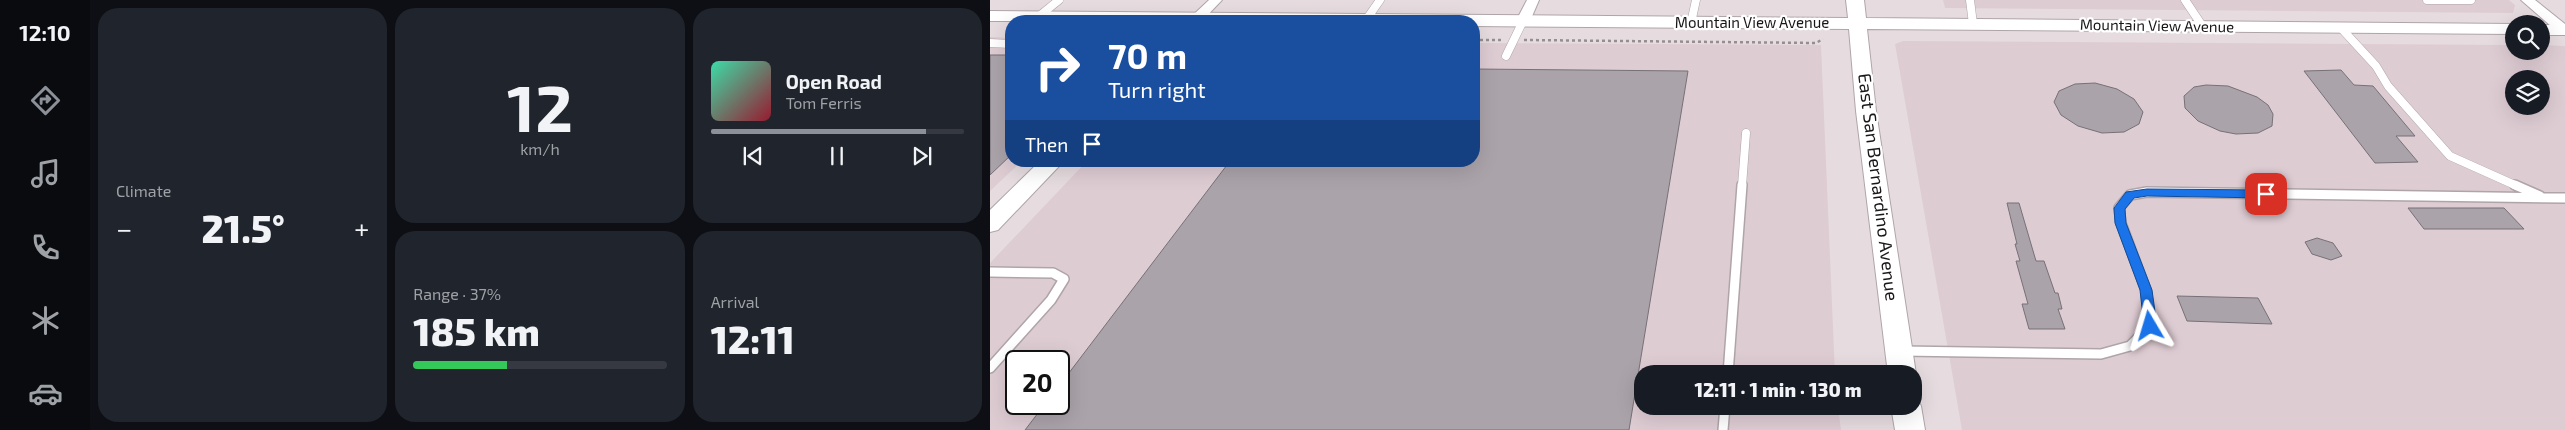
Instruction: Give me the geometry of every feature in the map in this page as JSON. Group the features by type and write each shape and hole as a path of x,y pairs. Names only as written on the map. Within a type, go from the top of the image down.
{"main road":[{"name":"East San Bernardino Avenue","path":"1855,0 1866,111 1900,363"},
{"name":"Mountain View Avenue","path":"990,16 1005,16"},
{"name":"Mountain View Avenue","path":"1480,21 2505,29"},
{"path":"2550,30 2565,30"},
{"path":"990,224 1047,167"},
{"path":"1908,415 1910,430"}],"street":[{"path":"1201,15 1216,0"},
{"path":"1523,21 1533,0"},
{"path":"2527,0 2565,30"}],"lane":[{"path":"1041,15 1060,0"},
{"path":"1370,15 1380,0"},
{"path":"1691,23 1696,0"},
{"path":"1970,0 1973,24"},
{"path":"2185,0 2203,27"},
{"path":"2427,0 2471,0"},
{"path":"1506,56 1523,21"},
{"path":"2341,28 2376,66 2388,86 2450,156 2545,198"},
{"path":"990,44 1005,44"},
{"path":"1729,365 1746,133"},
{"path":"1900,363 2101,354 2130,346 2150,326 2146,290 2121,223 2119,208 2130,195 2147,192 2565,198"},
{"path":"990,272 1053,273 1064,279 1051,300 990,368"},
{"path":"1723,430 1724,415"}],"path":[{"path":"1480,40 1816,43 1823,39"}],"shaded area":[{"path":"1943,0 2509,0 2515,5 2513,13 1945,8"},
{"path":"990,37 1005,38 1005,167 1016,167 990,191"},
{"path":"1903,41 2505,45 2505,60 2550,60 2550,45 2565,46 2565,430 1962,430 1895,44"},
{"path":"1480,43 1821,45 1835,365 1634,365 1634,415 1839,415 1841,430 990,430 990,263 1081,167 1480,167"}],"building":[{"path":"990,55 1005,55 1005,161 990,175"},
{"path":"1480,69 1688,71 1640,365 1634,365 1634,400 1629,430 1025,430 1037,415 1070,415 1070,372 1225,167 1480,167"},
{"path":"2341,70 2354,85 2373,86 2415,136 2396,136 2418,162 2375,163 2304,71"},
{"path":"2095,83 2117,89 2134,99 2143,112 2139,124 2124,132 2102,133 2078,126 2061,115 2054,102 2059,91 2075,84"},
{"path":"2206,85 2228,86 2257,97 2268,105 2273,114 2272,126 2258,133 2236,134 2220,131 2198,121 2185,108 2184,96 2194,87"},
{"path":"2007,203 2019,203 2036,261 2044,261 2055,293 2058,293 2062,309 2058,309 2065,329 2029,329 2022,304 2028,304 2016,261 2020,261"},
{"path":"2408,208 2504,208 2524,229 2424,229"},
{"path":"2317,238 2333,243 2342,256 2331,260 2312,254 2305,242"},
{"path":"2177,296 2258,298 2272,324 2187,321"}],"route":[{"path":"2150,326 2146,290 2121,223 2119,208 2130,195 2147,192 2266,194"}]}
